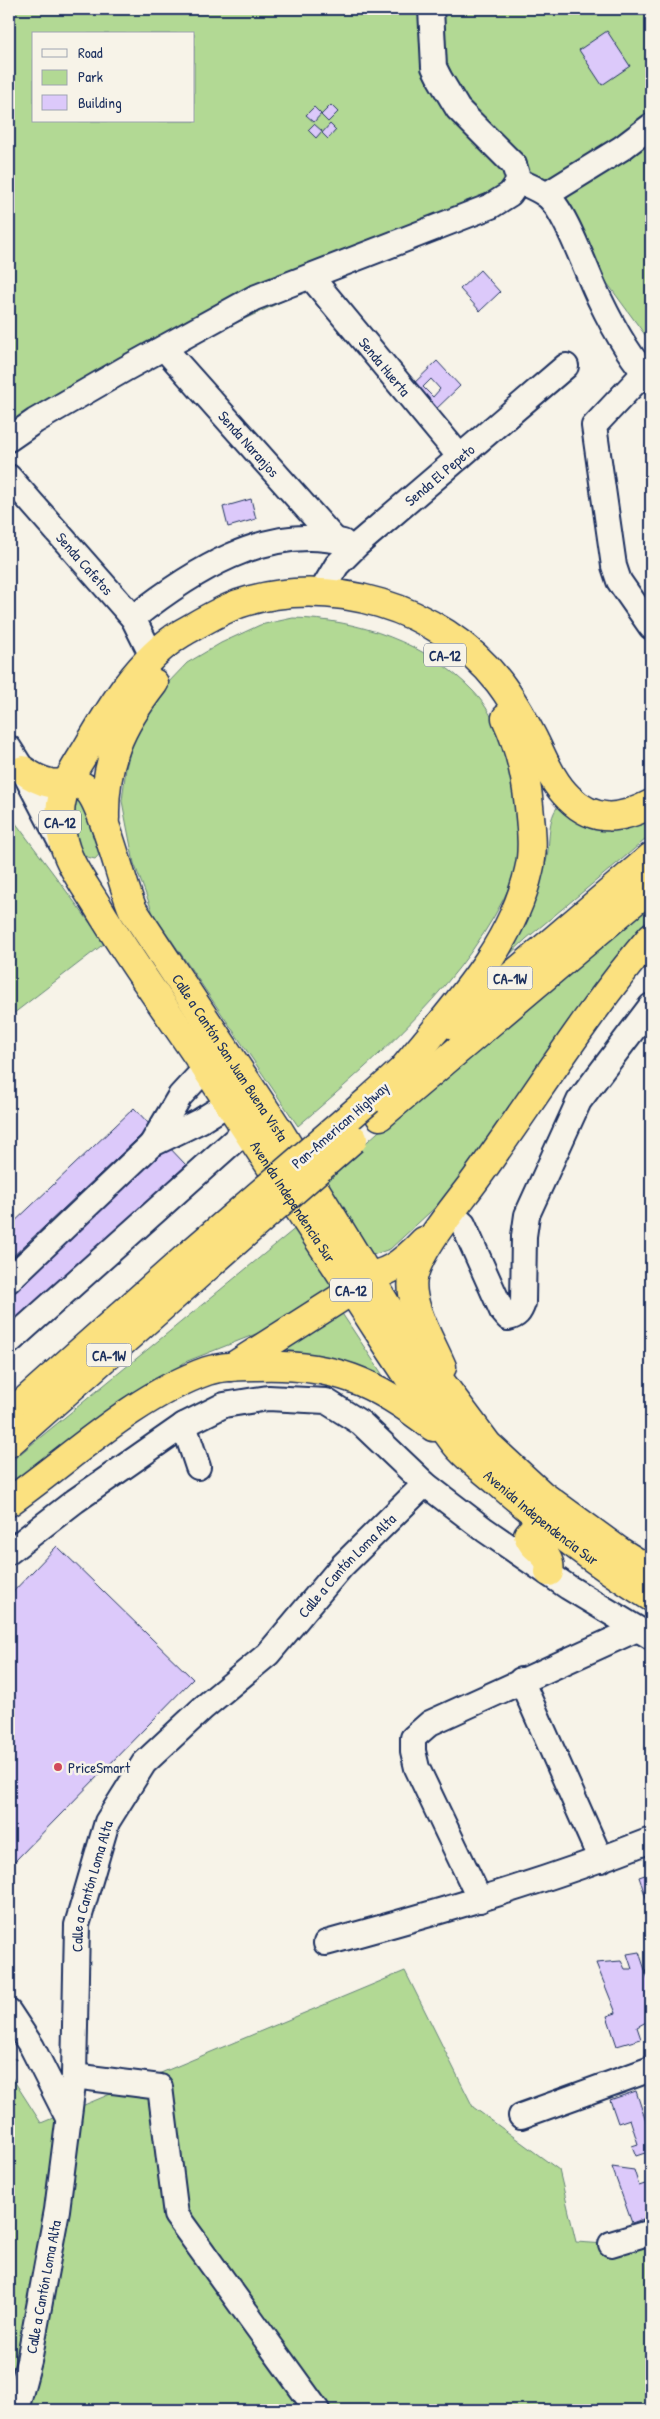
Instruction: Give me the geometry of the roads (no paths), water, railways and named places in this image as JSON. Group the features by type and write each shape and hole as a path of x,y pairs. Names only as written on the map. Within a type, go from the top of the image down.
{"highway":[{"name":"CA-12","path":"36,770 58,776 82,757 110,710 152,656 176,637 236,605 260,598 296,592 321,592 367,599 400,611 428,623 474,655 496,678 514,703 555,781 568,798 580,807 596,814 614,817 629,815 651,804"},
{"name":"CA-12","path":"106,827 107,774 117,741 128,717 161,674 182,656 204,640 243,621 307,608 354,612 378,619 418,637 468,672 492,698 507,720 524,767 531,824 529,870 516,908 484,966 404,1068"},
{"name":"CA-12","path":"36,770 62,796 60,813 62,838 72,864"},
{"path":"36,770 76,783 91,792 106,827"},
{"name":"Calle a Cantón San Juan Buena Vista","path":"106,827 124,891 133,910 280,1132 353,1272 456,1403"},
{"path":"72,864 89,870 99,868 108,862 113,854"},
{"name":"Pan-American Highway","path":"375,1108 404,1068 651,857"},
{"name":"Avenida Independencia Sur","path":"72,864 119,942 246,1130 353,1272 400,1364 458,1447 541,1520 610,1572 651,1597"},
{"name":"Pan-American Highway","path":"9,1415 199,1260 375,1108 651,888"},
{"path":"456,1403 420,1316 413,1290 416,1267 451,1213 584,1021 651,937"},
{"path":"232,1367 275,1337 329,1306 345,1294 353,1272 393,1268 409,1256 478,1176"},
{"name":"Pan-American Highway","path":"9,1442 199,1260"},
{"path":"9,1502 91,1440 145,1404 209,1370 232,1367 273,1365 342,1374 364,1382 405,1405 458,1447"},
{"name":"Avenida Independencia Sur","path":"456,1403 488,1445 541,1494 619,1551 651,1571"},
{"path":"541,1520 528,1535 530,1541 548,1559 550,1564 549,1572"}],"street":[{"path":"431,9 434,67 440,79 458,109 514,165 519,181 546,195 558,210 576,244 600,300 648,376 594,426 614,566 619,581 651,627"},
{"path":"546,195 622,148 651,126"},
{"path":"9,439 43,416 254,298 491,206 510,194 519,181"},
{"name":"Senda Huerta","path":"310,277 460,457"},
{"name":"Senda Naranjos","path":"164,348 334,540"},
{"name":"Senda El Pepeto","path":"321,592 337,565 357,545 566,366"},
{"name":"Senda Cafetos","path":"9,477 133,618 152,656"},
{"path":"133,618 162,596 195,575 237,554 290,539 334,540 357,545"},
{"name":"Avenida Independencia Sur","path":"36,770 72,864"},
{"path":"451,1213 463,1224 502,1311 508,1318 514,1317 520,1311 523,1303 524,1245 527,1216 579,1101 651,1006"},
{"path":"9,1280 151,1145 180,1096 206,1069"},
{"path":"151,1145 200,1121 229,1103"},
{"path":"9,1342 246,1130"},
{"path":"9,1552 75,1501 184,1425 224,1405 268,1398 326,1401 361,1424 425,1484 485,1530 549,1572 568,1587 644,1633"},
{"path":"184,1425 198,1467"},
{"name":"Calle a Cantón Loma Alta","path":"16,2410 29,2361 52,2241 74,2076 77,1925 107,1822 144,1763 203,1708 268,1654 341,1568 425,1484"},
{"path":"480,1900 417,1768 413,1751 413,1738 430,1722 520,1680 644,1633"},
{"path":"520,1680 601,1860"},
{"path":"326,1943 480,1900 601,1860 651,1840"},
{"path":"9,2012 32,2047 68,2118"},
{"path":"521,2116 651,2069"},
{"path":"74,2076 160,2087 176,2215 317,2410"},
{"path":"611,2244 651,2232"}],"place":[{"name":"PriceSmart","path":"58,1767"}]}
